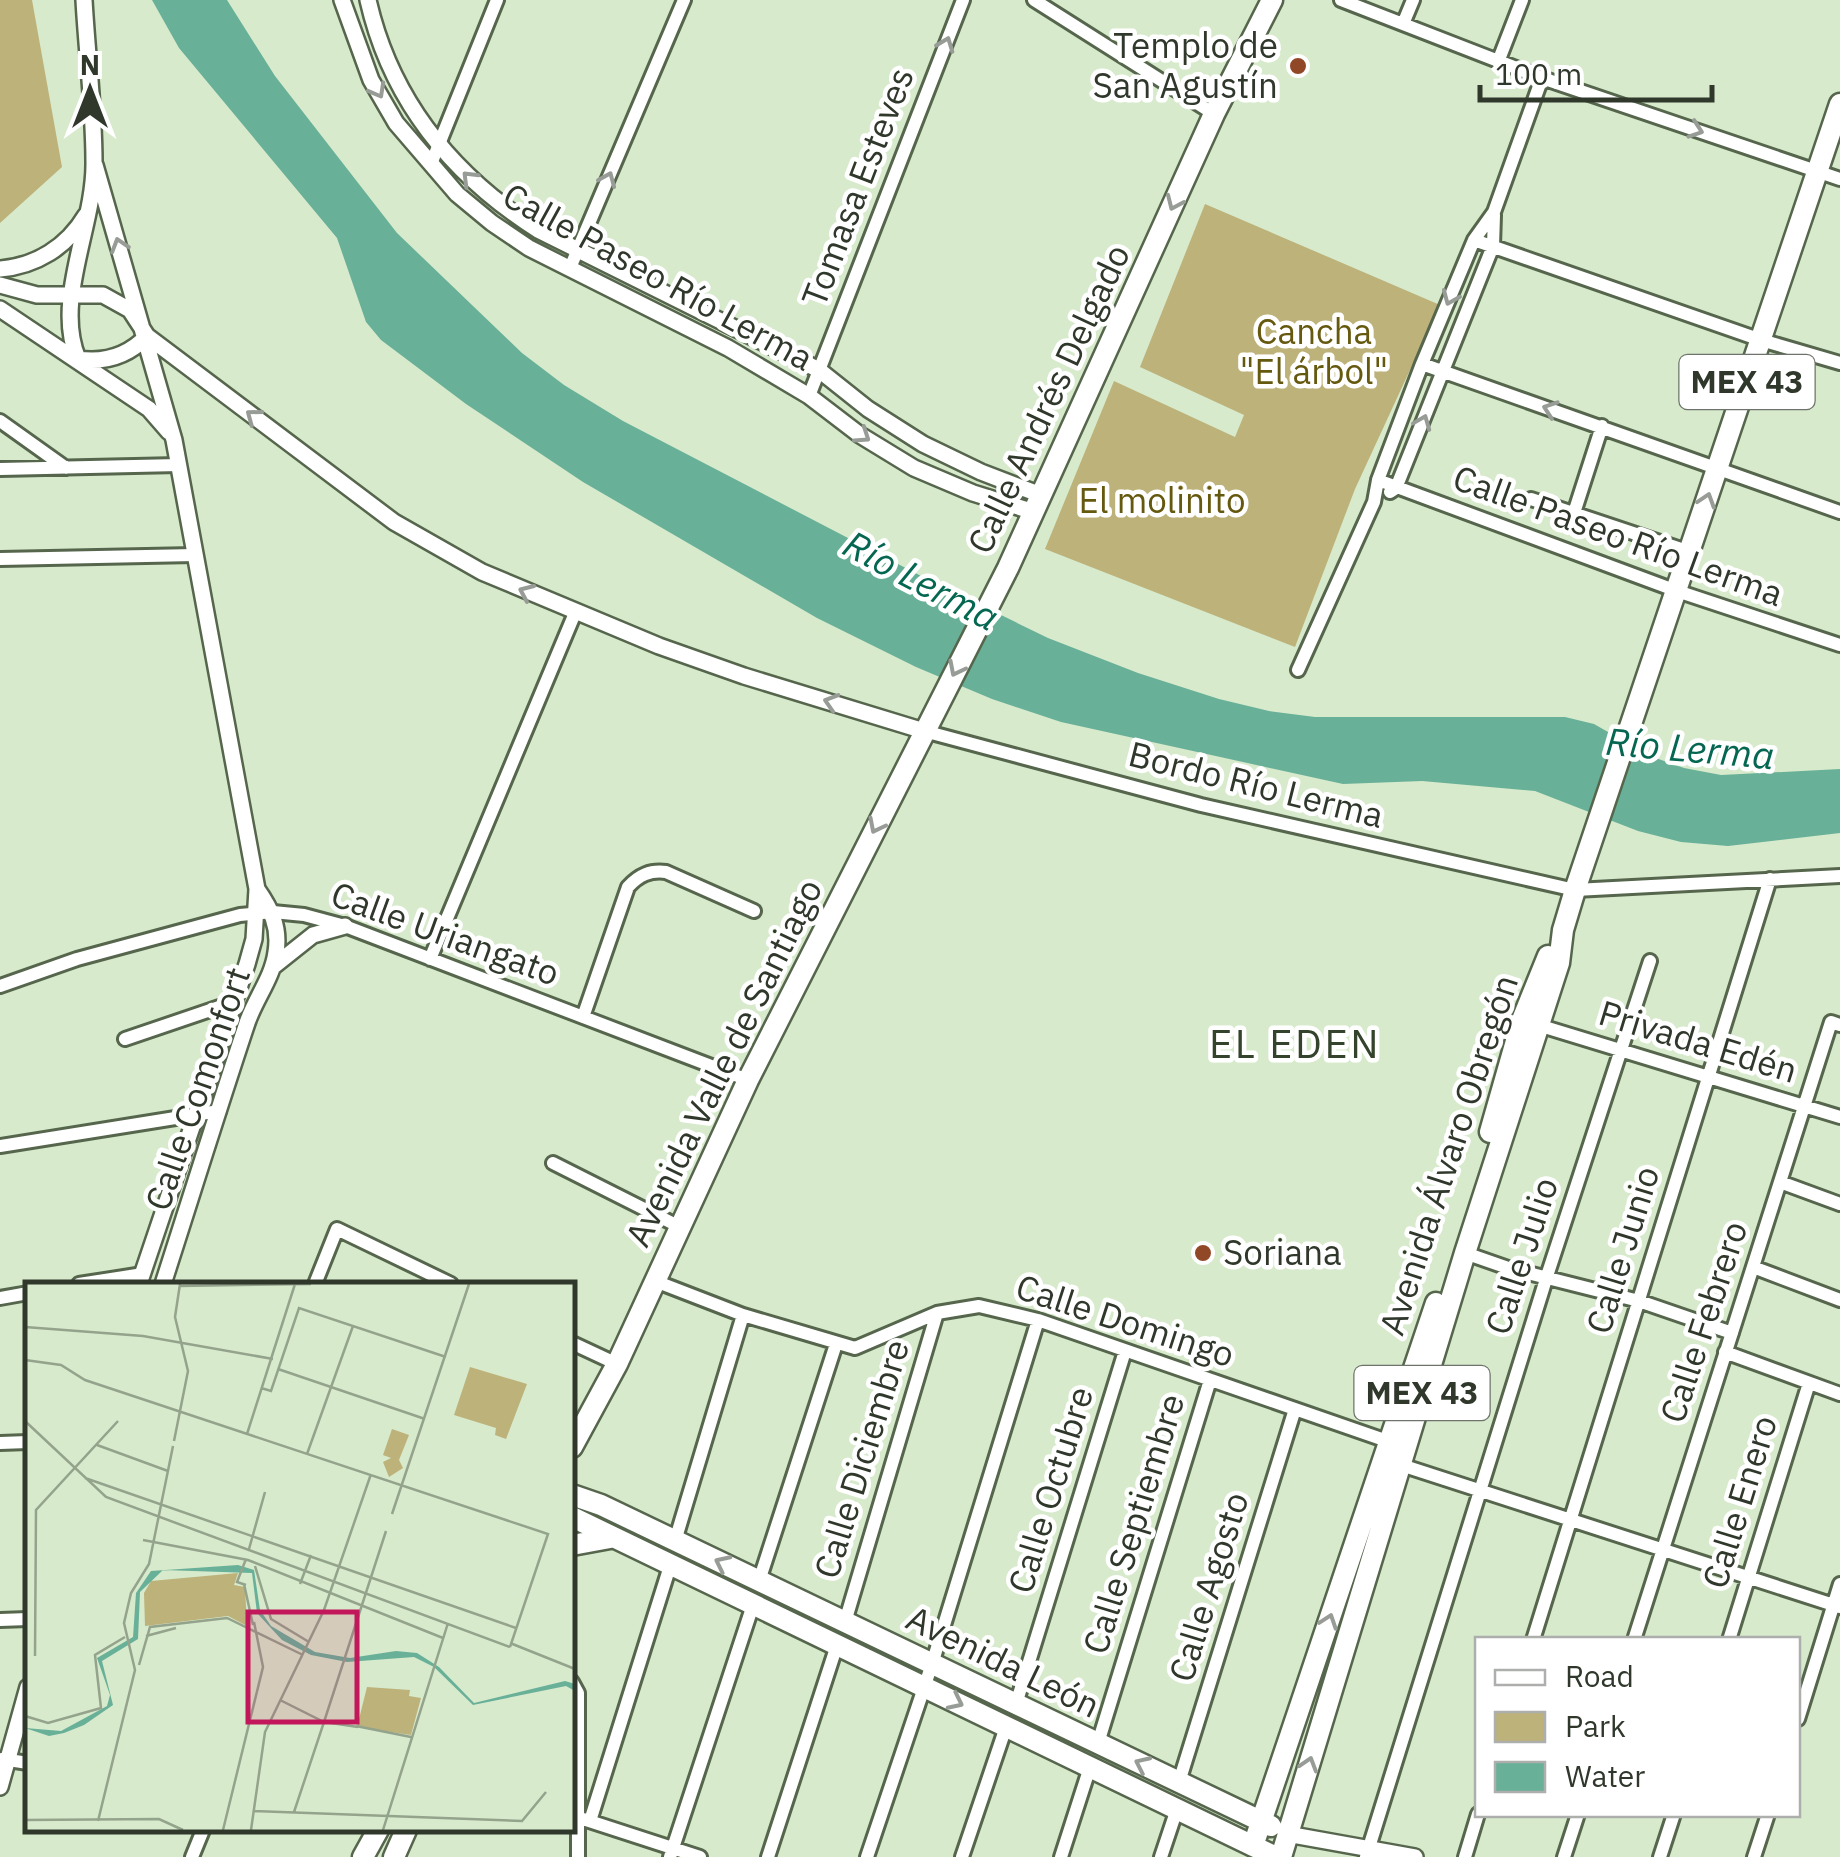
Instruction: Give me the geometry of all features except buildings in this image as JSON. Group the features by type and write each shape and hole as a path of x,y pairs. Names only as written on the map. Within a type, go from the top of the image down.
{"main road":[{"name":"Calle Andrés Delgado","path":"936,708 1008,568 1214,114 1272,0"},
{"name":"Avenida Álvaro Obregón","path":"1278,1857 1288,1834 1394,1453 1522,1020 1562,930 1840,104"},
{"name":"Avenida Valle de Santiago","path":"575,1441 617,1364 748,1080 936,708"},
{"name":"Avenida Álvaro Obregón","path":"1251,1851 1465,1253 1559,963 1562,930"},
{"name":"Avenida León","path":"575,1496 602,1505 1288,1834"},
{"name":"Avenida León","path":"575,1519 1177,1809 1251,1851 1278,1857"},
{"path":"575,1544 610,1538"},
{"path":"364,1857 377,1832"},
{"path":"394,1857 405,1832"}],"street":[{"path":"78,359 69,328 94,165 84,0"},
{"name":"Calle Paseo Río Lerma","path":"342,0 371,80 396,123 457,194 492,223 530,248 712,340 809,396 860,435 914,468 973,493 1038,503"},
{"name":"Calle Paseo Río Lerma","path":"368,0 388,65 409,105 465,176 500,206 538,230 819,370 868,409 923,444 1038,503"},
{"path":"432,164 497,0"},
{"path":"570,268 684,0"},
{"name":"Tomasa Esteves","path":"809,396 963,0"},
{"path":"1034,0 1214,114"},
{"path":"1341,0 1542,78 1840,179"},
{"path":"1403,24 1413,0"},
{"path":"1498,62 1522,0"},
{"path":"1298,670 1374,502 1378,480 1422,364 1474,240 1494,212 1542,78"},
{"path":"94,165 180,465 258,889 273,912"},
{"path":"0,269 24,265 56,249 70,237 90,207"},
{"path":"1374,502 1396,488 1494,246 1494,212"},
{"path":"1474,240 1761,340 1840,363"},
{"path":"0,285 37,295 88,293 118,300 130,310 146,336 394,522 482,572 744,676 924,731"},
{"path":"0,310 149,408 174,440"},
{"path":"78,359 100,361 121,356 146,336"},
{"path":"1422,364 1840,512"},
{"path":"0,421 66,468"},
{"path":"1574,513 1602,426"},
{"path":"0,469 180,465"},
{"name":"Calle Paseo Río Lerma","path":"1378,480 1677,592 1840,645"},
{"path":"1531,499 1690,552"},
{"path":"0,559 195,555"},
{"path":"430,959 575,612"},
{"name":"Bordo Río Lerma","path":"924,731 1201,805 1577,883 1840,876"},
{"path":"583,1017 628,887 644,873 666,872 754,911"},
{"name":"Calle Junio","path":"1534,1637 1770,879"},
{"name":"Calle Comonfort","path":"141,1279 254,939 258,889"},
{"name":"Calle Comonfort","path":"163,1282 250,1016 274,966 277,940 273,912"},
{"name":"Calle Uriangato","path":"0,986 77,959 220,919 273,912 304,915 345,926 748,1080"},
{"path":"274,966 313,936 345,926"},
{"name":"Calle Julio","path":"1367,1853 1650,961"},
{"path":"125,1039 234,1002"},
{"name":"Privada Edén","path":"1538,1024 1840,1116"},
{"name":"Calle Febrero","path":"1635,1637 1804,1106 1835,1024"},
{"path":"0,1146 219,1111"},
{"path":"553,1162 680,1226"},
{"path":"1780,1182 1840,1204"},
{"path":"316,1282 336,1229 447,1282"},
{"path":"1465,1253 1508,1268 1638,1300 1732,1333"},
{"path":"1752,1267 1840,1300"},
{"path":"103,1282 141,1279"},
{"name":"Calle Domingo","path":"656,1281 743,1315 854,1348 937,1314 979,1306 1038,1320 1296,1410 1479,1493 1837,1606"},
{"path":"0,1298 25,1294"},
{"name":"Calle Diciembre","path":"845,1622 937,1314"},
{"path":"675,1540 743,1315"},
{"path":"867,1857 932,1664 1038,1320"},
{"path":"575,1344 617,1364"},
{"path":"759,1580 836,1344"},
{"name":"Calle Octubre","path":"1016,1704 1125,1351"},
{"path":"1726,1352 1840,1394"},
{"name":"Calle Septiembre","path":"1098,1743 1210,1380"},
{"name":"Calle Enero","path":"1730,1637 1809,1383"},
{"name":"Calle Agosto","path":"1179,1782 1296,1410"},
{"path":"0,1444 25,1442"},
{"path":"579,1812 670,1566"},
{"path":"1800,1714 1837,1606 1840,1584"},
{"path":"671,1852 753,1605"},
{"path":"0,1620 25,1619"},
{"path":"768,1857 837,1644"},
{"path":"575,1688 578,1857"},
{"path":"0,1787 4,1758 25,1695"},
{"path":"962,1857 1006,1726"},
{"path":"1061,1857 1090,1767"},
{"path":"1161,1857 1177,1809"},
{"path":"579,1812 671,1852 700,1857"},
{"path":"1465,1857 1477,1817"},
{"path":"1564,1857 1577,1817"},
{"path":"1660,1857 1673,1817"},
{"path":"1754,1857 1767,1817"},
{"path":"192,1857 202,1832"},
{"name":"Avenida León","path":"1288,1834 1367,1853 1414,1857"}],"green space":[{"path":"0,0 32,0 62,167 0,223"},
{"path":"1205,204 1440,305 1355,489 1295,647 1045,549 1114,381 1235,437 1244,415 1140,367"}],"water":[{"name":"Río Lerma","path":"152,0 227,0 275,76 397,233 522,353 564,385 623,421 923,577 1048,638 1138,673 1269,711 1315,717 1565,717 1594,724 1650,756 1721,775 1840,769 1840,833 1728,846 1681,842 1638,831 1535,791 1422,781 1343,784 1061,722 916,667 817,618 583,482 466,404 381,340 366,322 337,238 179,48"}],"place":[{"name":"Templo de San Agustín","path":"1298,66"},
{"name":"Soriana","path":"1203,1253"}],"district":[{"name":"EL EDEN","path":"1295,1044"}],"park label":[{"name":"Cancha \"El árbol\"","path":"1314,352"},
{"name":"El molinito","path":"1162,501"}]}
